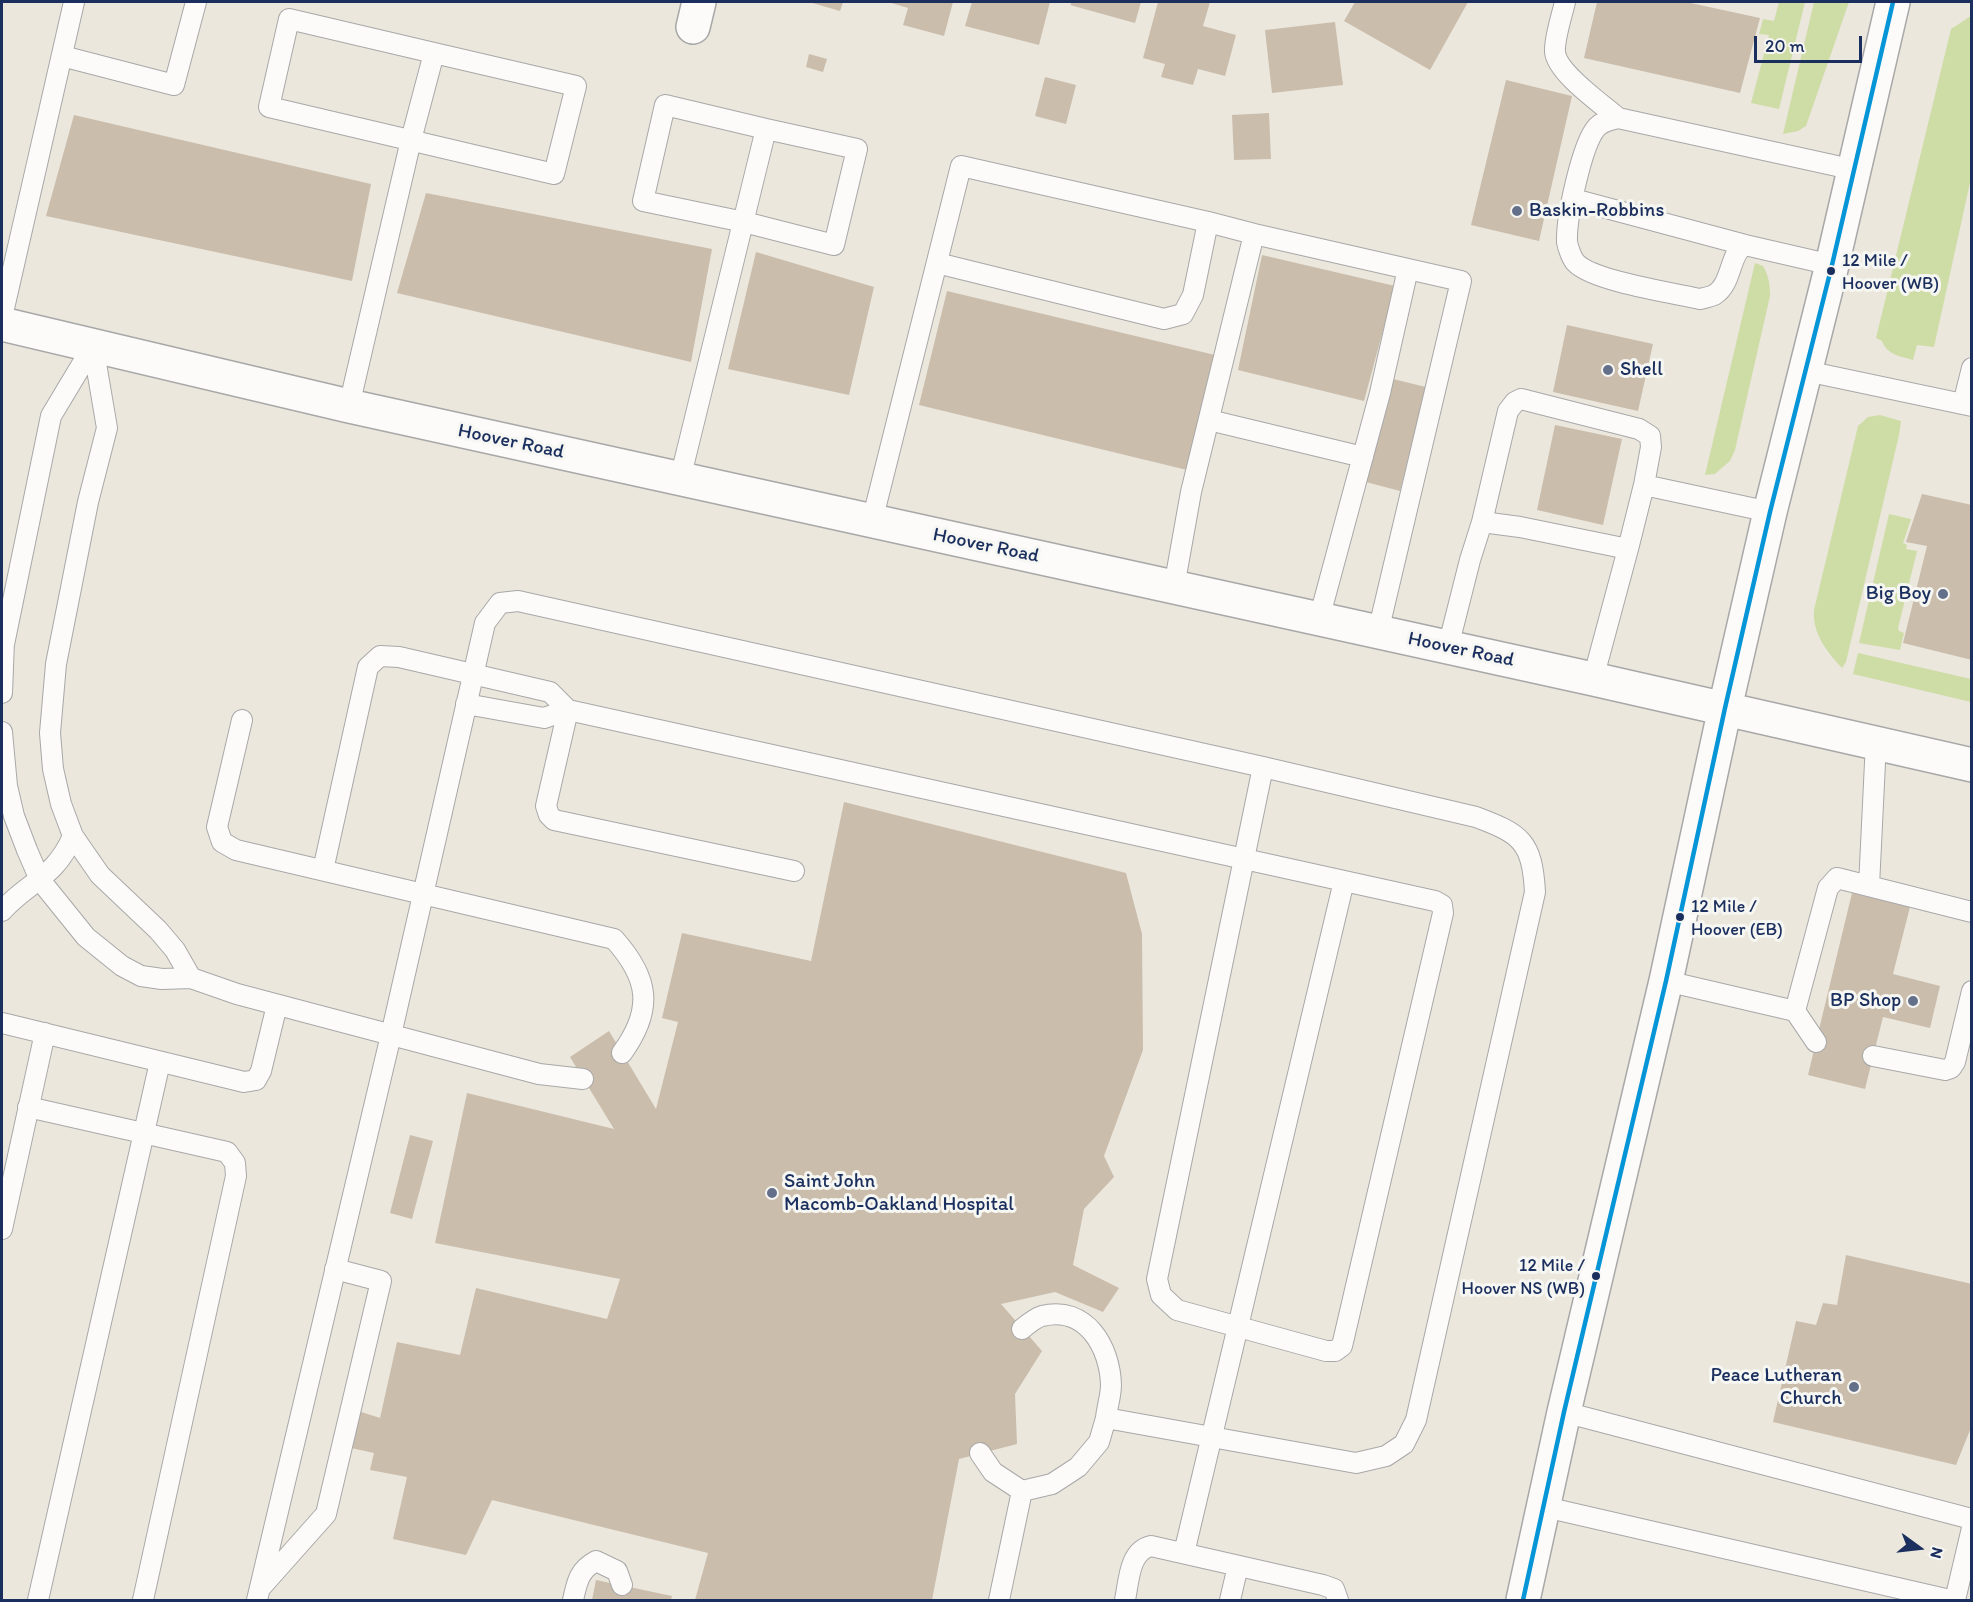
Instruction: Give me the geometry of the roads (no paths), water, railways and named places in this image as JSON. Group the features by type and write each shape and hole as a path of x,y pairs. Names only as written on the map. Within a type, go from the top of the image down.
{"main road":[{"path":"1523,1600 1564,1412 1666,981 1770,512 1855,170 1893,2"},
{"name":"Hoover Road","path":"2,324 349,406 1725,708 1971,765"}],"lane":[{"path":"2,317 74,2"},
{"path":"62,56 174,85 196,2"},
{"path":"1565,2 1554,50 1557,62 1566,73 1618,118"},
{"path":"289,19 434,53 576,86 554,174 269,107 289,19"},
{"path":"349,406 411,140 434,53"},
{"path":"665,105 766,129 857,149 834,245 744,222 643,201 665,105"},
{"path":"1745,245 1741,246 1737,253 1724,286 1714,295 1700,299 1597,276 1574,262 1567,244 1568,223 1590,138 1597,127 1605,121 1618,118 1855,170"},
{"path":"680,479 766,129"},
{"path":"872,521 961,166 1461,281 1378,632"},
{"path":"1573,200 1832,265"},
{"path":"937,263 1164,319 1183,314 1193,295 1208,222"},
{"path":"1174,587 1191,492 1254,234"},
{"path":"1319,619 1380,393 1408,269"},
{"path":"2,693 3,647 51,416 93,346"},
{"path":"93,346 107,428 88,502 56,664 50,733 53,769 61,804 73,836 100,874 158,930 175,950 191,978"},
{"path":"1806,371 1967,405 1971,368"},
{"path":"1448,647 1482,522 1508,411 1515,402 1521,399 1639,429 1650,436 1651,447 1644,485 1593,679"},
{"path":"1209,420 1363,457"},
{"path":"1644,485 1770,512"},
{"path":"1482,522 1520,527 1628,549"},
{"path":"259,1594 391,1035 472,674 485,623 500,603 518,602 1263,767 1476,817 1509,830 1526,846 1534,870 1535,892 1416,1420 1404,1444 1386,1456 1356,1463 1106,1418"},
{"path":"323,870 368,667 380,656 399,657 550,692 568,710"},
{"path":"466,704 544,718 568,710 1245,859 1435,901 1442,905 1443,913 1342,1346 1335,1350 1326,1351 1177,1310 1161,1295 1157,1279 1245,859 1263,767"},
{"path":"568,710 546,806 549,815 554,820 794,871"},
{"path":"242,720 217,827 222,842 236,850 614,939 629,957 644,992 640,1021 632,1040 622,1053"},
{"path":"2,732 14,816 40,880 86,937 122,966 141,976 162,979 191,978 237,994 539,1074 583,1079"},
{"path":"1869,886 1876,742"},
{"path":"2,911 11,900 40,880 56,865 73,836"},
{"path":"1795,1011 1828,888 1837,878 1971,912"},
{"path":"1184,1553 1344,881"},
{"path":"1666,981 1795,1011 1816,1042"},
{"path":"1874,1056 1945,1070 1951,1068 1955,1062 1971,991"},
{"path":"2,1023 244,1082 256,1080 261,1071 277,1005"},
{"path":"2,1229 45,1033"},
{"path":"38,1600 160,1062"},
{"path":"28,1107 227,1152 235,1163 236,1176 143,1600"},
{"path":"259,1594 326,1514 381,1281 335,1269"},
{"path":"980,1453 993,1472 1022,1491 1052,1484 1078,1467 1099,1442 1106,1418 1111,1386 1108,1360 1099,1338 1083,1322 1060,1314 1040,1317 1022,1329"},
{"path":"1564,1412 1971,1519"},
{"path":"999,1600 1022,1491"},
{"path":"1545,1507 1950,1600"},
{"path":"1955,1600 1971,1528"},
{"path":"1125,1600 1135,1554 1151,1546 1323,1585 1334,1589 1338,1600"},
{"path":"573,1600 578,1578 585,1567 596,1561 617,1571 622,1585"},
{"path":"1230,1600 1238,1566"}],"place":[{"name":"Baskin-Robbins","path":"1517,211"},
{"name":"12 Mile / Hoover (WB)","path":"1831,271"},
{"name":"Shell","path":"1608,370"},
{"name":"Big Boy","path":"1943,594"},
{"name":"12 Mile / Hoover (EB)","path":"1680,917"},
{"name":"BP Shop","path":"1913,1001"},
{"name":"Saint John Macomb-Oakland Hospital","path":"772,1193"},
{"name":"12 Mile / Hoover NS (WB)","path":"1596,1276"},
{"name":"Peace Lutheran Church","path":"1854,1387"}]}
